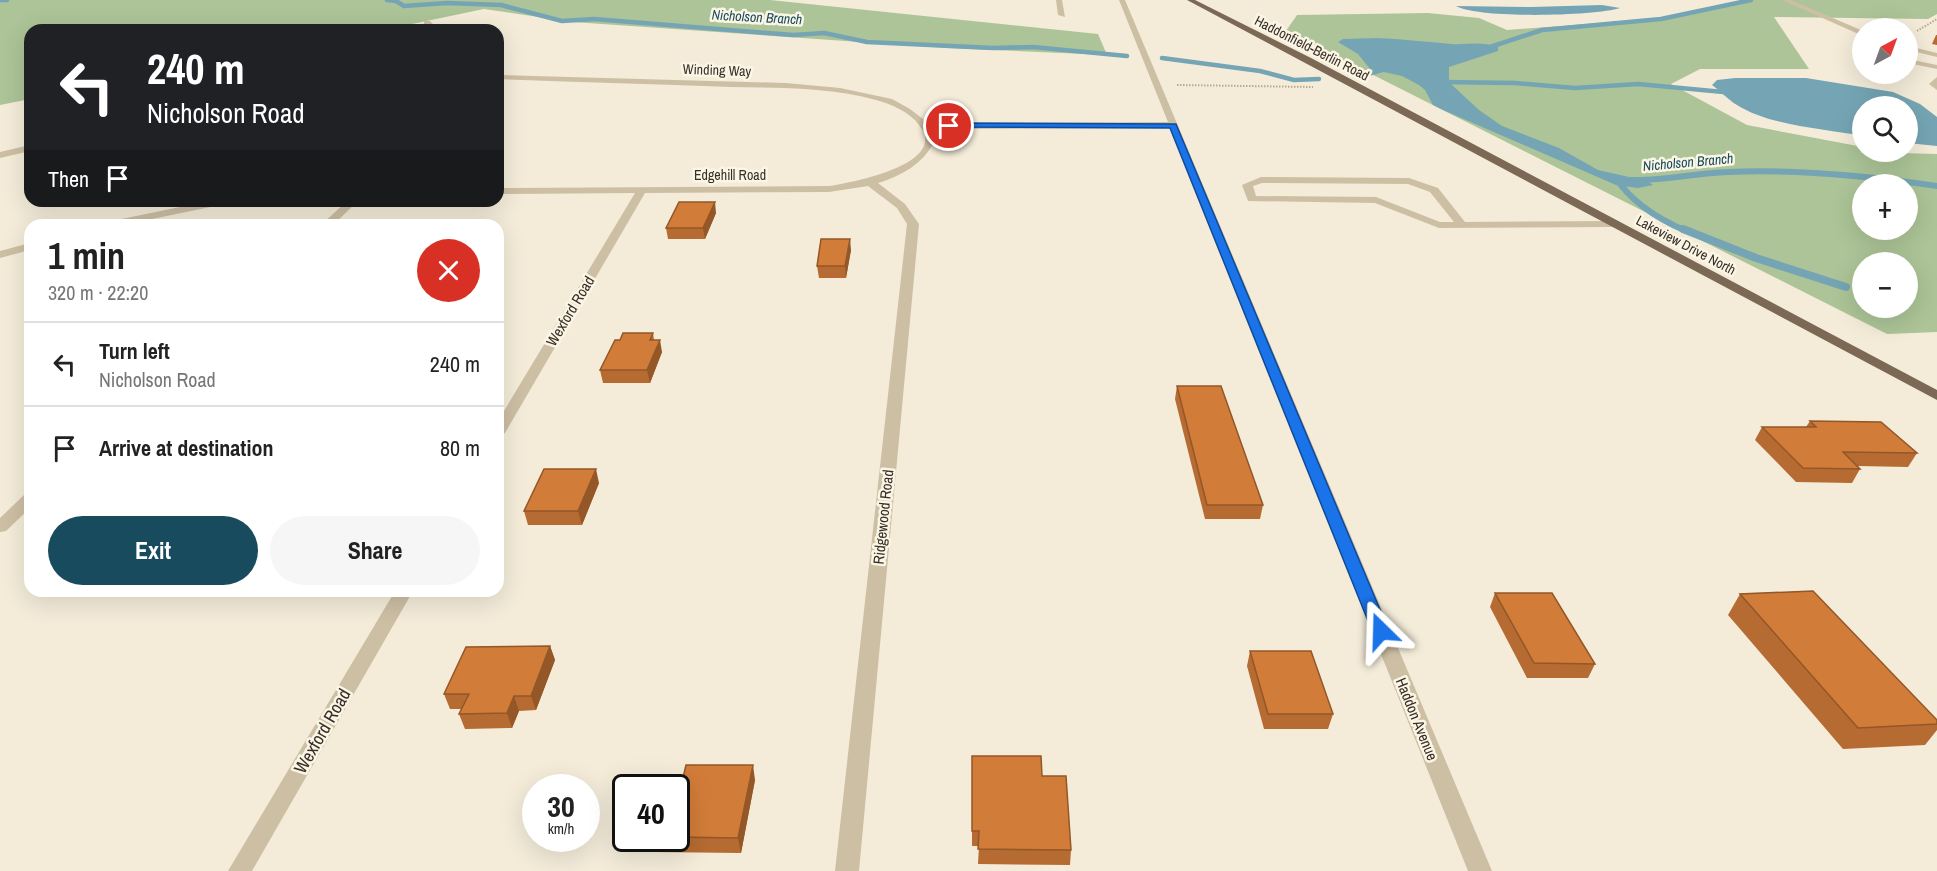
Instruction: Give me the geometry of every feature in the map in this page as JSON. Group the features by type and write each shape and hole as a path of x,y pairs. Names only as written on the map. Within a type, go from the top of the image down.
{"main road":[{"name":"Haddonfield-Berlin Road","path":"1190,0 1422,120"},
{"name":"Lakeview Drive North","path":"1422,120 1937,396"}],"street":[{"path":"1059,0 1062,15"},
{"name":"Haddon Avenue","path":"1122,0 1480,871"},
{"path":"1785,0 1852,29"},
{"path":"1918,50 1937,55"},
{"path":"1918,63 1937,67"},
{"name":"Winding Way","path":"504,76 823,88 878,98 911,112 926,126"},
{"path":"1937,80 1933,84 1937,87"},
{"path":"926,126 1173,125"},
{"name":"Edgehill Road","path":"504,191 829,189 870,182 906,167 922,155 929,144 930,136 926,126"},
{"path":"0,154 24,149"},
{"path":"1462,225 1434,190 1409,181 1261,180 1247,185 1252,199 1376,200 1439,225 1462,225 1615,224"},
{"name":"Ridgewood Road","path":"847,871 913,224 901,206 870,182"},
{"name":"Wexford Road","path":"504,423 642,190"},
{"path":"136,219 196,207"},
{"path":"334,219 346,207"},
{"path":"0,255 24,248"},
{"path":"0,527 24,505"},
{"name":"Wexford Road","path":"240,871 400,597"}],"path":[{"path":"1918,30 1937,19"},
{"path":"1170,85 1322,88"}],"green space":[{"path":"0,0 770,0 1098,34 1107,55 947,48 573,22 484,9 412,24 24,24 24,100 0,105"},
{"path":"1747,0 1937,0 1937,14 1928,19 1774,17 1809,69 1700,69 1671,84 1747,125 1852,145 1852,162 1918,162 1918,153 1937,154 1937,332 1887,334 1855,318 1918,318 1918,252 1852,252 1852,316 1286,31 1297,15 1428,13 1479,18 1507,30 1653,19"}],"water":[{"path":"1602,5 1620,8 1587,13 1537,15 1488,13 1456,6 1531,7"},
{"path":"1377,38 1498,47 1498,51 1449,67 1449,79 1452,85 1479,110 1502,126 1559,148 1598,170 1647,181 1653,185 1638,188 1616,185 1443,110 1433,105 1425,90 1419,85 1402,76 1370,69 1358,54 1338,42 1343,39"},
{"path":"1806,78 1893,92 1902,96 1852,96 1852,134 1781,122 1750,112 1734,103 1712,85 1717,80"},
{"path":"1918,103 1937,117 1937,146 1918,144"}],"building":[{"path":"679,202 715,202 703,228 666,228"},
{"path":"821,239 850,239 845,266 817,266"},
{"path":"623,333 653,333 650,340 660,340 647,370 600,370 615,340 620,340"},
{"path":"1177,386 1221,386 1263,505 1207,505"},
{"path":"1810,421 1881,422 1917,453 1843,452 1860,469 1803,468 1762,427 1816,427"},
{"path":"544,469 596,469 578,511 524,511"},
{"path":"1813,591 1937,720 1937,724 1858,728 1740,594"},
{"path":"1495,593 1552,593 1595,664 1534,663"},
{"path":"550,646 531,696 514,696 507,713 459,714 469,694 444,694 466,647"},
{"path":"1250,651 1311,651 1333,714 1268,714"},
{"path":"972,756 1041,756 1042,776 1066,776 1071,850 978,849 979,831 972,831"},
{"path":"686,765 753,765 738,838 690,837 690,774 684,774"}],"waterway":[{"name":"Nicholson Branch","path":"0,0 7,0"},
{"name":"Nicholson Branch","path":"387,0 396,1 404,6 447,3 501,5 562,21 594,19 793,35 824,33 867,42 993,48 1033,47 1127,56"},
{"path":"1484,49 1542,30 1661,19 1751,0"},
{"name":"Nicholson Branch","path":"1162,58 1260,71 1294,80 1319,79"},
{"name":"Nicholson Branch","path":"1368,74 1389,68"},
{"path":"1440,82 1515,83 1575,88 1638,84 1734,93"},
{"name":"Nicholson Branch","path":"1632,180 1754,171 1807,172 1937,186"},
{"path":"1615,177 1629,195 1646,209 1686,231"},
{"path":"1683,229 1756,258 1846,287"}],"route":[{"path":"949,126 1173,125 1381,631"}]}
